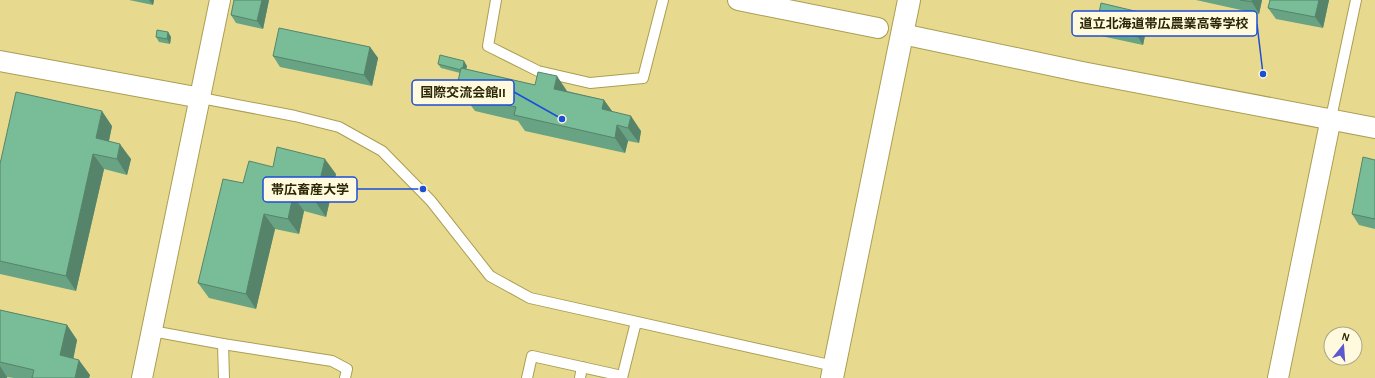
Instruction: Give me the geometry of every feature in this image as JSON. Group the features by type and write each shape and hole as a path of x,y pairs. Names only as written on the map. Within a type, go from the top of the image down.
{"street":[{"path":"142,378 220,0"},
{"path":"738,0 772,3 878,28"},
{"path":"833,372 909,0"},
{"path":"902,34 1082,72 1331,118 1375,128"},
{"path":"0,61 200,98"},
{"path":"1278,378 1331,118"}],"lane":[{"path":"496,0 488,46 538,71 590,83 643,78 663,0"},
{"path":"1331,118 1356,0"},
{"path":"878,28 902,34"},
{"path":"200,98 295,116 339,127 382,151 431,201 490,276 530,298 636,322 833,372"},
{"path":"527,378 532,356 622,377 636,322"},
{"path":"152,331 332,361 347,369 345,378"},
{"path":"223,344 224,378"},
{"path":"580,378 582,367"}],"building":[{"path":"234,0 262,0 257,21 231,15"},
{"path":"1240,0 1252,0 1252,2"},
{"path":"1270,0 1319,0 1315,17 1268,8"},
{"path":"1101,3 1143,13 1138,37 1096,28"},
{"path":"279,28 370,47 364,75 273,56"},
{"path":"157,30 168,32 167,39 156,37"},
{"path":"440,55 464,61 463,68 461,68 461,70 438,64"},
{"path":"461,68 535,85 538,72 557,76 554,89 604,100 602,109 631,116 628,128 617,125 615,138 514,115 516,107 464,96 467,83 458,81"},
{"path":"16,92 102,111 96,138 120,144 117,159 93,154 66,276 0,261 0,164"},
{"path":"277,147 325,159 315,201 293,196 288,219 264,214 246,294 198,283 223,179 243,183 249,161 273,167"},
{"path":"1363,157 1375,160 1375,219 1352,214"},
{"path":"0,310 67,325 60,355 79,360 75,378 32,378 34,370 0,362"}],"place":[{"name":"道立北海道帯広農業高等学校","path":"1263,74"},
{"name":"国際交流会館II","path":"562,119"},
{"name":"帯広畜産大学","path":"423,189"}]}
